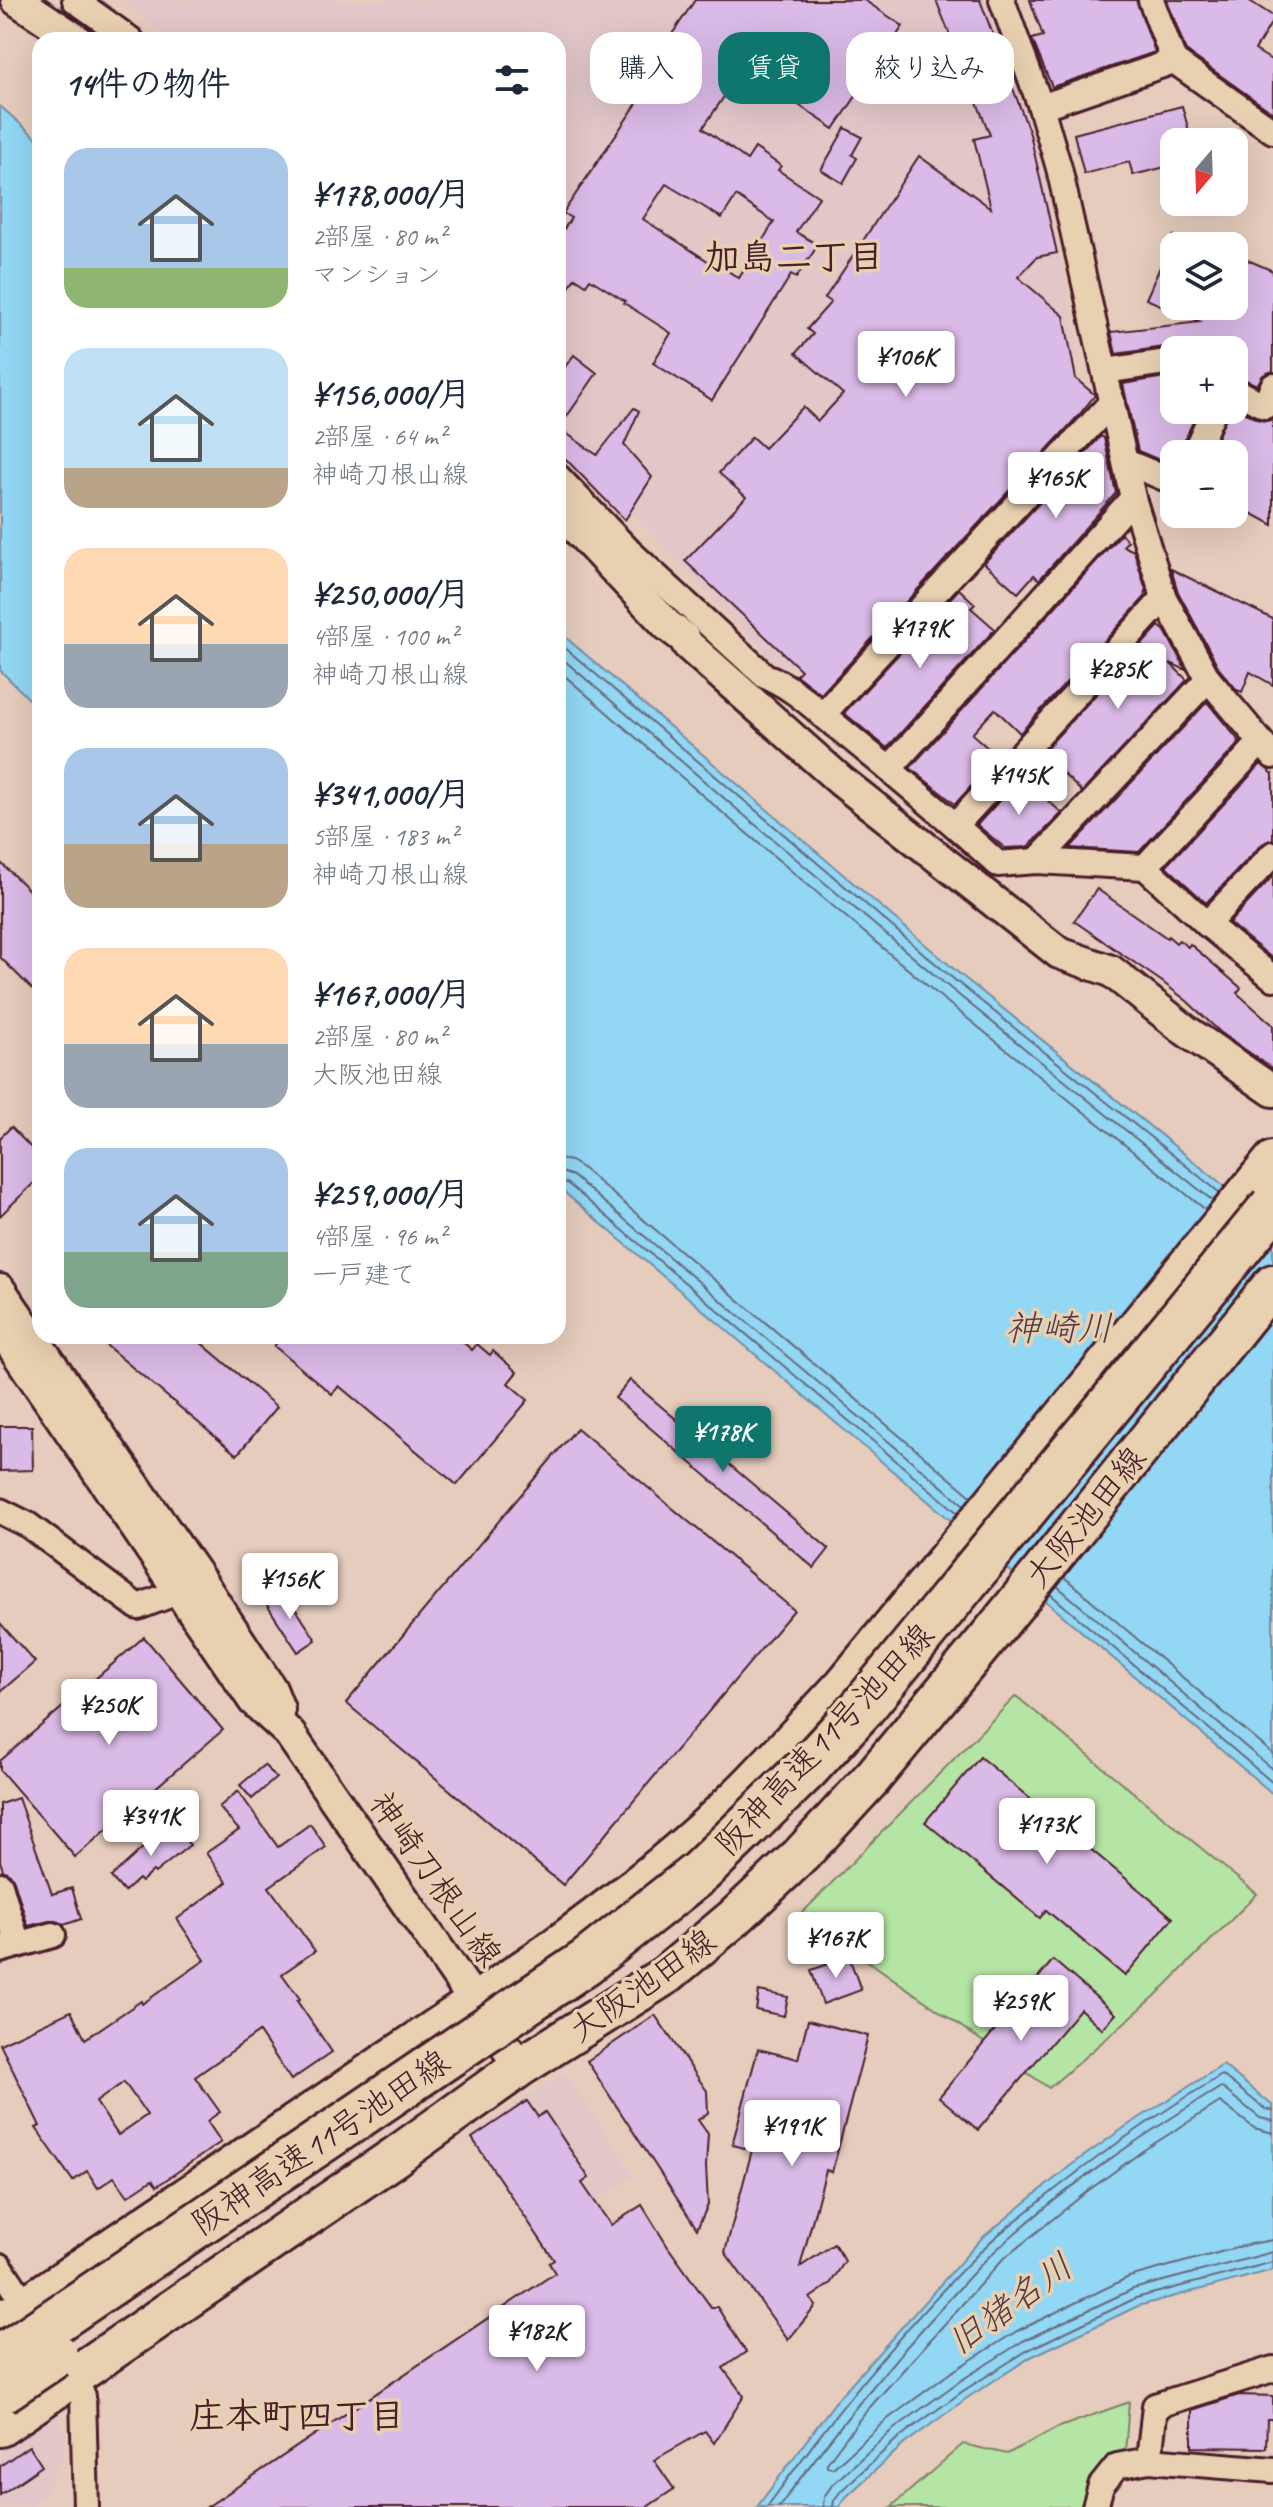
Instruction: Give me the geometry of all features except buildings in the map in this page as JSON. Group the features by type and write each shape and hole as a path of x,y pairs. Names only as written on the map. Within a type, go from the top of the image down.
{"highway":[{"name":"阪神高速11号池田線","path":"0,2358 586,1962 700,1872 807,1768 862,1708 1273,1206"},
{"name":"阪神高速11号池田線","path":"0,2392 567,2007 659,1940 720,1889 829,1784 886,1721 1273,1250"}],"main road":[{"path":"13,2315 545,1955 695,1838 844,1685 1273,1161"},
{"name":"大阪池田線","path":"0,2427 396,2156 520,2067 666,1975 734,1918 801,1855 873,1777 1273,1284"}],"street":[{"path":"17,0 65,32"},
{"path":"75,0 120,32"},
{"path":"1002,0 1041,107 1059,168 1133,498 1164,598 1208,679 1267,749 1145,867"},
{"path":"1151,0 1174,61 1273,131"},
{"path":"1041,107 1174,61"},
{"path":"1105,371 1160,363"},
{"path":"1248,397 1265,406 1273,386"},
{"path":"822,715 1112,402"},
{"path":"1126,462 1160,476"},
{"path":"566,485 629,551 765,676 779,681 889,769 998,864 1037,861 1145,867 1207,924 1273,978"},
{"path":"889,769 1133,498"},
{"path":"566,518 667,625 759,711 817,757 841,781 1059,953 1111,971 1185,1030 1273,1091"},
{"path":"956,825 1164,598"},
{"path":"1037,861 1208,679"},
{"path":"1207,924 1273,854"},
{"name":"神崎刀根山線","path":"0,1290 32,1340"},
{"name":"神崎刀根山線","path":"0,1328 191,1587"},
{"name":"神崎刀根山線","path":"35,1344 191,1587 254,1701 289,1733 520,2067"},
{"path":"0,1511 28,1525 138,1607 191,1587"},
{"path":"0,1885 9,1947 53,1935"},
{"path":"0,2266 13,2315 71,2378 83,2396 86,2507"},
{"path":"1149,2460 1155,2406 1273,2369"},
{"path":"1095,2507 1101,2486 1117,2466 1149,2460 1273,2470"}],"shaded area":[{"path":"121,0 985,0 997,32 846,32 846,104 1014,104 1014,79 1040,149 1079,355 782,671 566,443 566,32 159,32"},
{"path":"564,2072 634,2176 539,2239 469,2136"},
{"path":"58,2413 65,2439 63,2456 48,2489 32,2507 0,2507 0,2453"}],"green space":[{"path":"1016,1696 1257,1894 1154,1997 1049,2088 801,1914"},
{"path":"1129,2402 1125,2453 1088,2507 891,2507 963,2444 1007,2454 1057,2428"}],"water":[{"path":"0,106 32,134 32,702 0,670"},
{"name":"神崎川","path":"566,638 961,975 1273,1225 1273,1794 566,1194"},
{"name":"旧猪名川","path":"1223,2065 1273,2106 1273,2270 1138,2306 1031,2357 967,2398 903,2445 839,2507 757,2507 839,2397 982,2238 1070,2166"}],"district":[{"name":"加島二丁目","path":"794,257"},
{"name":"庄本町四丁目","path":"297,2416"}]}
